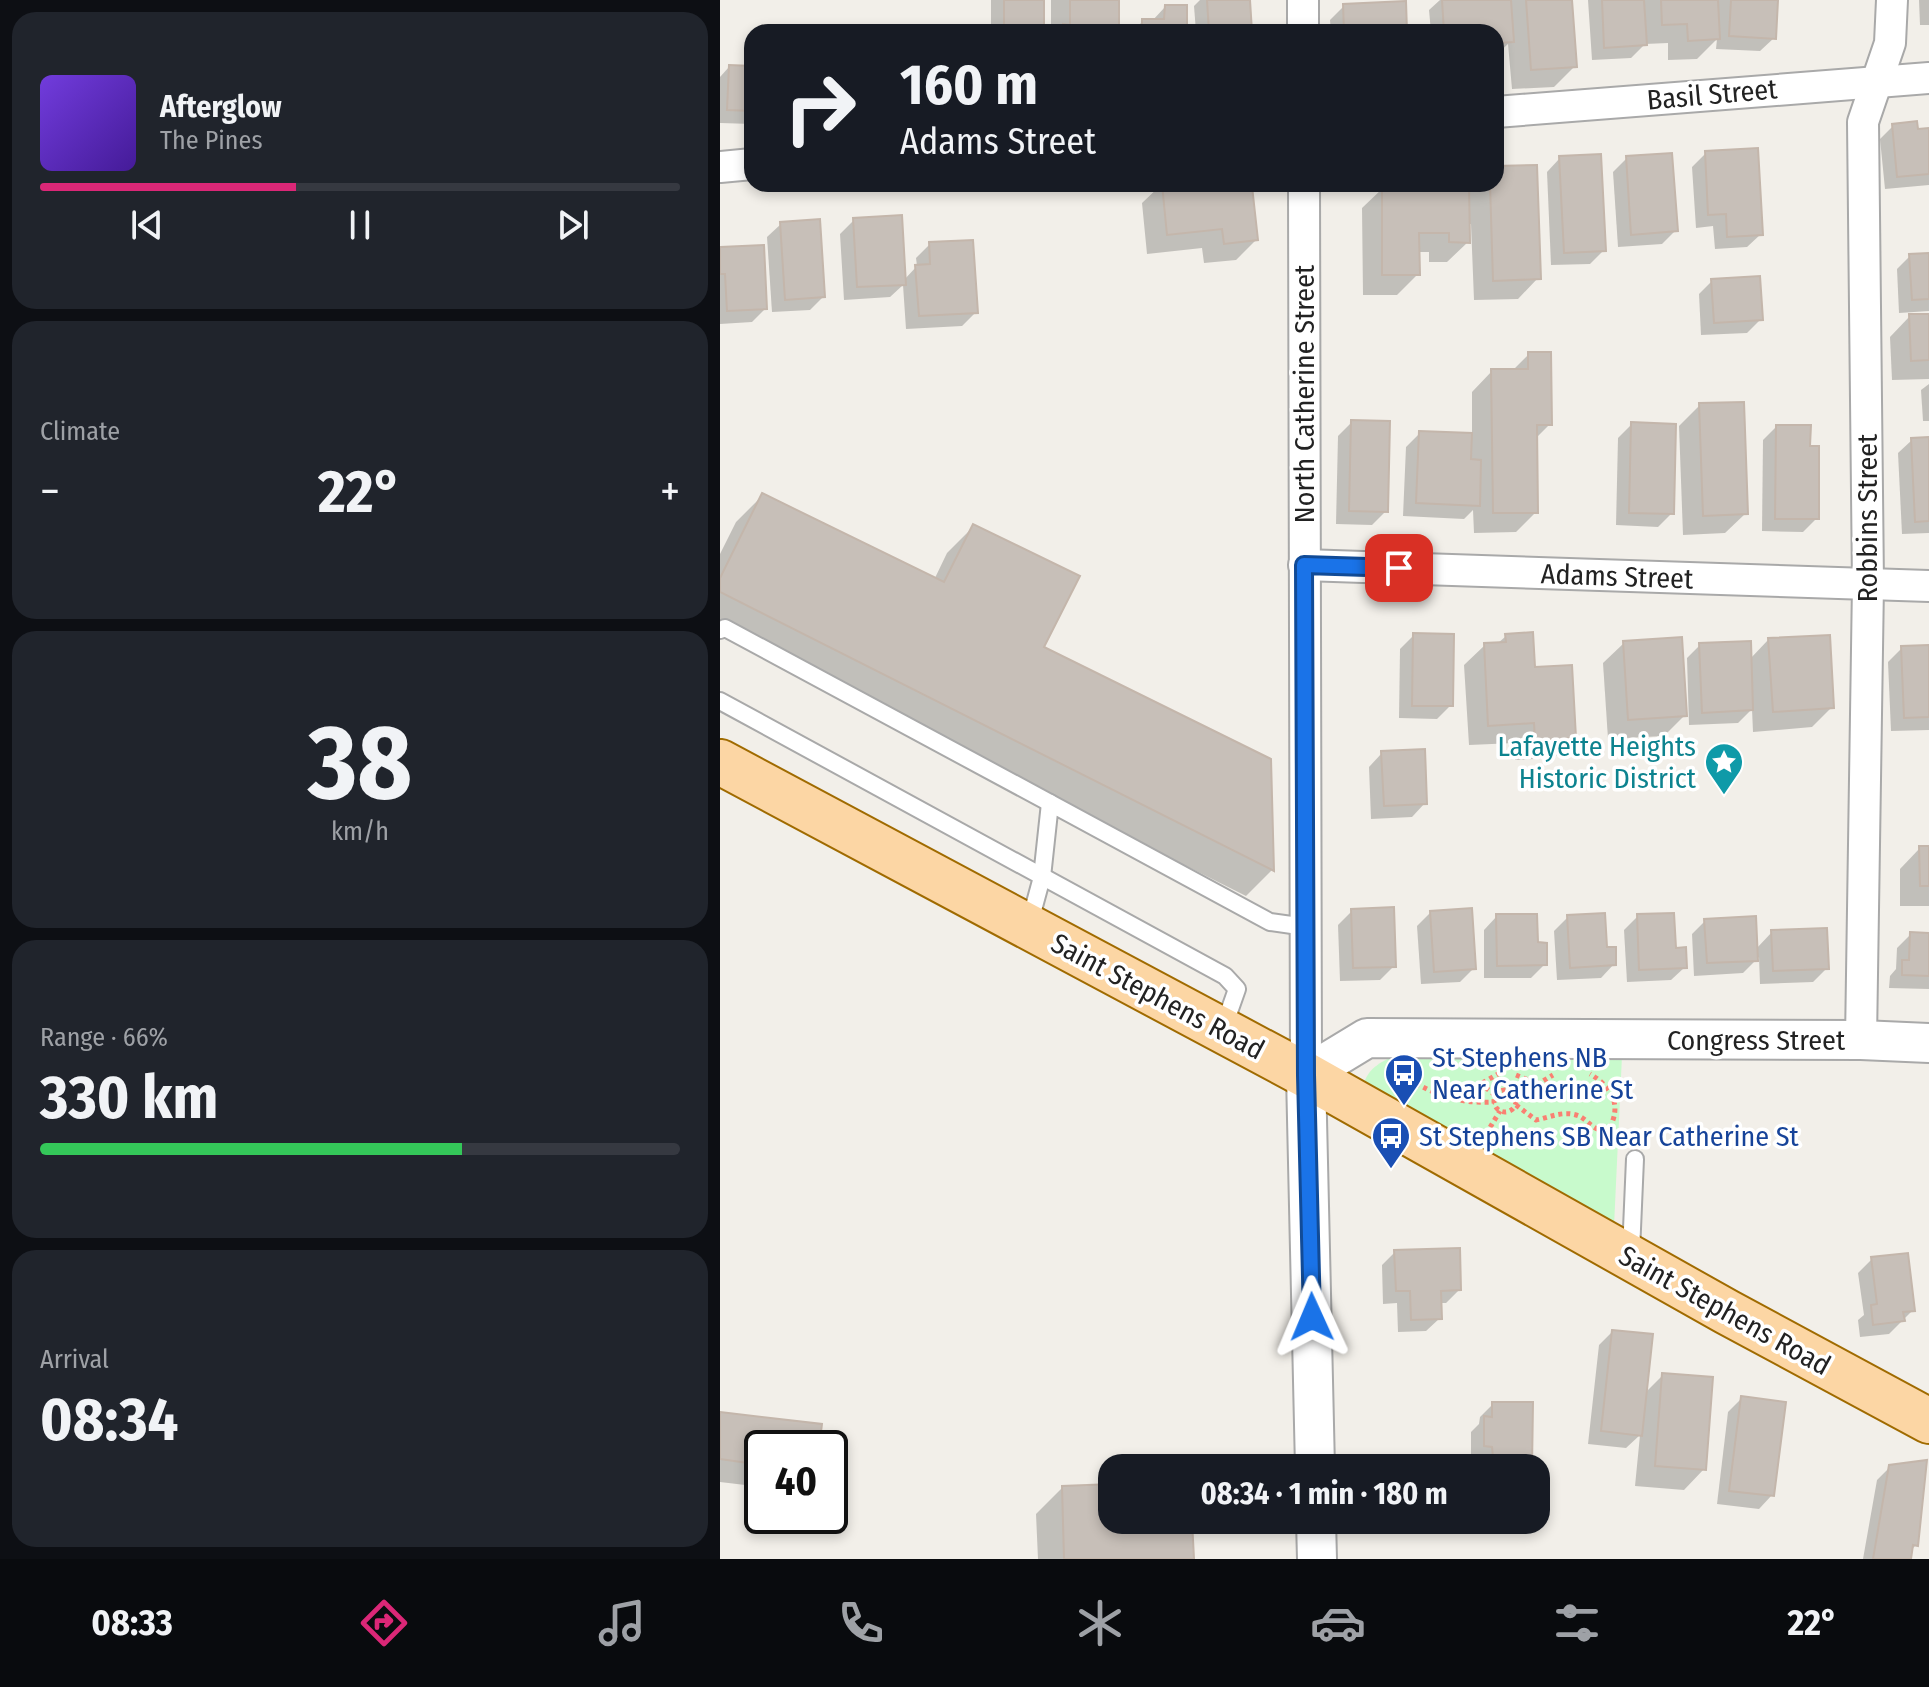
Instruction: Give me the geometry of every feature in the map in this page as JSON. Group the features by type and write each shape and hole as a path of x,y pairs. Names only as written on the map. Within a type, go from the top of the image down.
{"main road":[{"name":"Saint Stephens Road","path":"720,762 1306,1075 1929,1421"}],"street":[{"path":"1303,0 1303,24"},
{"name":"Robbins Street","path":"1861,1040 1868,584 1863,122 1890,43 1892,0"},
{"name":"Basil Street","path":"1504,111 1929,78"},
{"path":"720,167 744,165"},
{"name":"North Catherine Street","path":"1304,192 1306,1075 1315,1454"},
{"name":"Adams Street","path":"1304,565 1929,586"},
{"name":"Congress Street","path":"1306,1075 1367,1038 1929,1043"},
{"path":"1316,1534 1317,1559"}],"lane":[{"path":"720,630 725,628 1270,922 1306,927"},
{"path":"720,701 1225,976 1237,989 1223,1030"},
{"path":"1029,927 1042,877 1050,803"},
{"path":"1631,1258 1635,1159"}],"path":[{"path":"1516,1097 1562,1072"},
{"path":"1516,1105 1536,1120 1550,1115 1571,1114 1594,1128 1611,1127 1615,1114 1612,1095 1604,1083 1586,1072 1579,1072"},
{"path":"1500,1111 1484,1082 1503,1073"},
{"path":"1512,1073 1526,1079 1530,1089"},
{"path":"1402,1076 1445,1098 1476,1103 1494,1098 1501,1090 1508,1090 1516,1097 1516,1105 1511,1111 1500,1111"},
{"path":"1492,1124 1500,1111"}],"green space":[{"path":"1401,1054 1622,1056 1614,1226 1363,1086 1377,1065"}],"building":[{"path":"1004,0 1044,0 1044,24 1004,24"},
{"path":"1070,0 1119,0 1119,24 1070,24"},
{"path":"1207,0 1250,0 1252,24 1208,24"},
{"path":"1442,0 1511,0 1514,42 1504,43 1504,24 1444,24"},
{"path":"1526,0 1572,0 1577,67 1531,70"},
{"path":"1602,0 1644,0 1647,45 1604,48"},
{"path":"1661,0 1718,0 1720,39 1688,41 1687,24 1662,25"},
{"path":"1731,0 1778,0 1776,39 1729,36"},
{"path":"1406,1 1407,24 1344,24 1343,4"},
{"path":"1165,5 1187,5 1187,24 1142,24 1142,19 1164,19"},
{"path":"729,65 744,66 744,111 727,110"},
{"path":"1917,121 1918,129 1929,128 1929,174 1897,177 1892,124"},
{"path":"1758,148 1763,235 1727,237 1726,214 1708,215 1705,151"},
{"path":"1672,153 1678,231 1631,235 1626,156"},
{"path":"1601,154 1606,251 1564,253 1559,156"},
{"path":"1537,165 1541,279 1493,281 1490,192 1504,192 1504,166"},
{"path":"1163,192 1253,192 1258,240 1224,244 1222,229 1167,235"},
{"path":"1382,192 1469,192 1470,243 1449,242 1449,233 1419,233 1420,275 1382,275"},
{"path":"902,215 906,285 857,287 853,218"},
{"path":"820,219 825,297 785,300 780,222"},
{"path":"973,240 978,313 919,316 915,265 930,264 929,242"},
{"path":"764,245 767,309 727,311 725,274 720,274 720,247"},
{"path":"1929,253 1929,299 1912,300 1909,254"},
{"path":"1760,276 1763,320 1714,323 1711,279"},
{"path":"1909,314 1929,314 1929,360 1911,361"},
{"path":"1528,352 1551,352 1552,425 1537,425 1538,513 1493,513 1491,369 1528,369"},
{"path":"1744,402 1748,514 1703,516 1699,403"},
{"path":"1351,420 1390,421 1388,512 1349,511"},
{"path":"1631,422 1676,424 1674,514 1629,513"},
{"path":"1776,425 1811,425 1810,446 1819,446 1819,519 1775,519"},
{"path":"1419,431 1472,433 1471,459 1481,460 1480,506 1416,503"},
{"path":"1929,437 1929,521 1915,522 1911,438"},
{"path":"762,493 944,582 973,524 1080,576 1044,647 1271,759 1274,871 720,592 720,578"},
{"path":"1533,632 1535,667 1572,665 1576,738 1535,741 1534,723 1488,726 1484,643 1506,642 1505,634"},
{"path":"1413,633 1454,634 1453,706 1412,706"},
{"path":"1830,635 1834,708 1773,712 1768,638"},
{"path":"1682,637 1687,716 1628,720 1623,641"},
{"path":"1751,641 1753,710 1702,713 1699,643"},
{"path":"1929,645 1929,717 1904,718 1901,646"},
{"path":"1425,749 1427,804 1384,806 1381,751"},
{"path":"1919,846 1929,846 1929,886 1920,886"},
{"path":"1394,907 1396,967 1353,968 1351,909"},
{"path":"1472,908 1476,969 1434,972 1430,911"},
{"path":"1605,913 1607,947 1616,947 1616,965 1570,968 1567,915"},
{"path":"1674,913 1676,948 1686,947 1687,968 1639,970 1637,914"},
{"path":"1496,914 1537,914 1538,942 1547,943 1547,965 1497,966"},
{"path":"1756,916 1758,961 1707,963 1704,919"},
{"path":"1827,928 1829,969 1773,971 1771,930"},
{"path":"1910,932 1929,933 1929,976 1902,975 1902,960 1909,960"},
{"path":"1460,1248 1461,1290 1441,1291 1442,1319 1411,1320 1410,1291 1396,1291 1394,1250"},
{"path":"1908,1253 1915,1311 1903,1312 1905,1321 1873,1325 1871,1305 1877,1304 1871,1257"},
{"path":"1612,1330 1653,1334 1642,1436 1601,1431"},
{"path":"1662,1373 1713,1377 1706,1470 1655,1466"},
{"path":"1741,1396 1786,1402 1774,1496 1729,1491"},
{"path":"1492,1402 1533,1402 1532,1454 1493,1454 1492,1447 1484,1446 1484,1416 1492,1417"},
{"path":"720,1412 822,1424 821,1430 744,1430 744,1462 720,1459"},
{"path":"1927,1460 1918,1546 1913,1545 1911,1559 1873,1559 1889,1465"},
{"path":"1098,1485 1098,1534 1193,1534 1194,1559 1064,1559 1062,1486"}],"place":[{"name":"Lafayette Heights Historic District","path":"1724,796"},
{"name":"St Stephens NB Near Catherine St","path":"1404,1107"},
{"name":"St Stephens SB Near Catherine St","path":"1391,1170"}],"route":[{"path":"1312,1317 1306,1075 1304,565 1399,568"}]}
